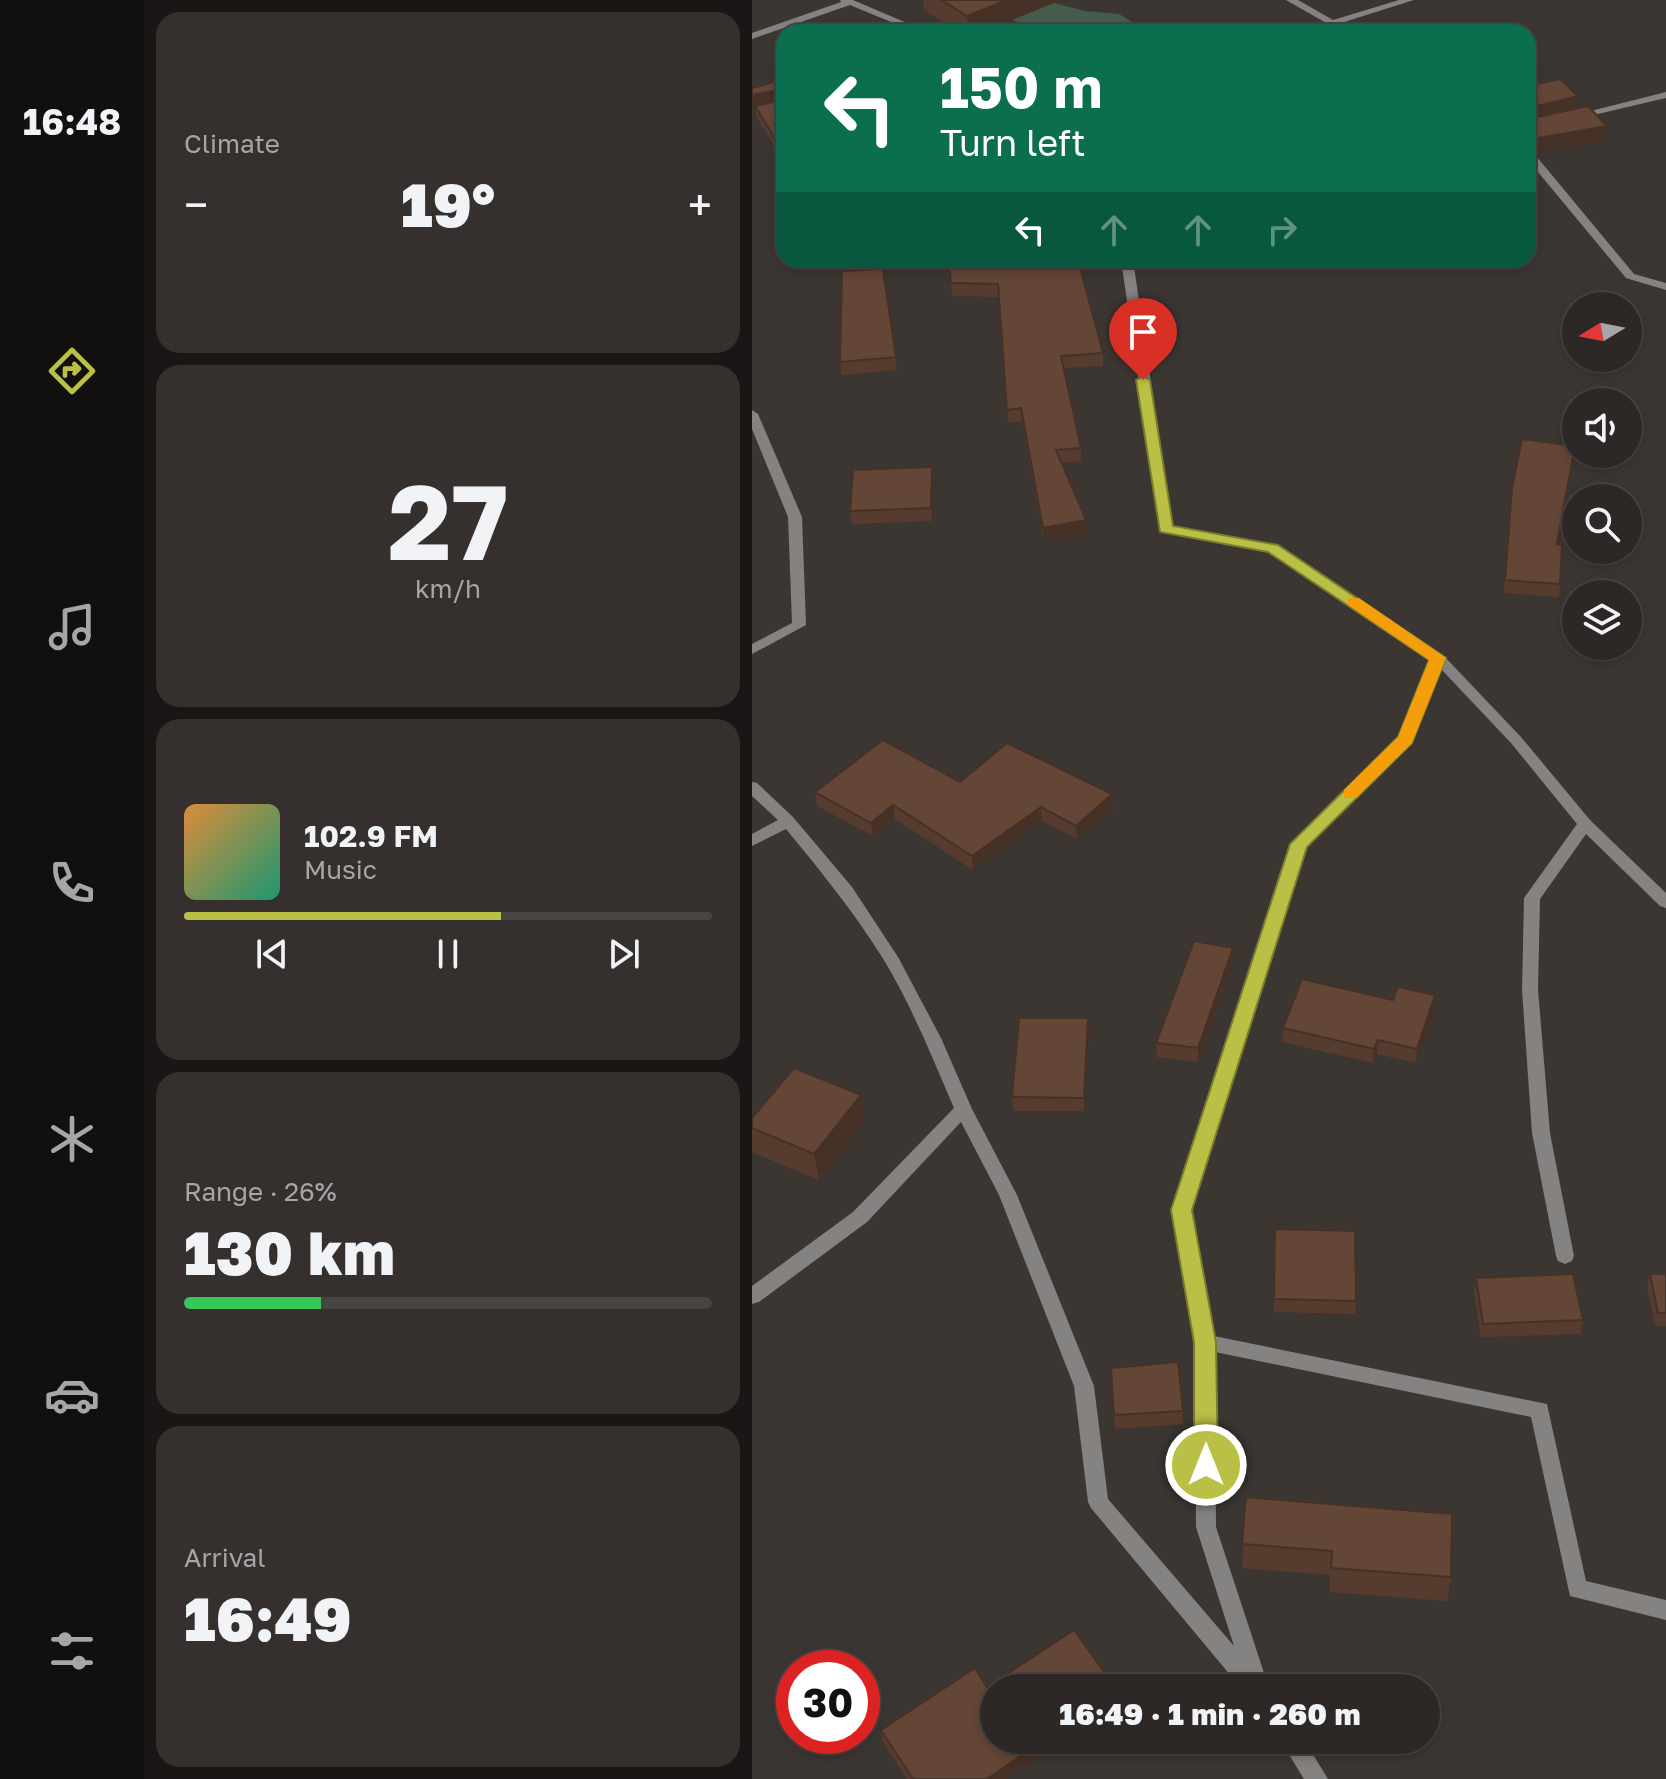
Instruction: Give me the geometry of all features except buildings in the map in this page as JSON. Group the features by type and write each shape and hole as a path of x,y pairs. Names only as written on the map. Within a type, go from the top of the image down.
{"street":[{"path":"1291,0 1332,23 1409,0"},
{"path":"785,24 847,1 903,24"},
{"path":"752,36 776,27"},
{"path":"1557,121 1662,96 1666,107"},
{"path":"1536,163 1630,276 1666,287"},
{"path":"1128,268 1166,529 1273,548 1438,658 1516,740 1585,824 1666,902"},
{"path":"752,414 795,517 799,625 752,650"},
{"path":"1253,1674 1206,1527 1205,1342 1182,1210 1299,844 1406,739 1438,658"},
{"path":"752,787 788,821 846,891 890,957 1008,1195 1084,1386 1098,1502 1245,1674"},
{"path":"752,841 788,821"},
{"path":"1565,1256 1541,1133 1530,990 1532,898 1585,824"},
{"path":"752,1296 860,1217 963,1109"},
{"path":"1205,1342 1540,1410 1577,1589 1666,1610"},
{"path":"1300,1754 1317,1779"}],"green space":[{"path":"1043,0 1085,11 1119,14 1136,24 1022,24 983,7"}],"slow traffic":[{"path":"1350,794 1406,739 1438,658 1353,602"}],"route":[{"path":"1143,380 1166,529 1273,548 1438,658 1406,739 1299,844 1182,1210 1205,1342 1206,1465"}]}
